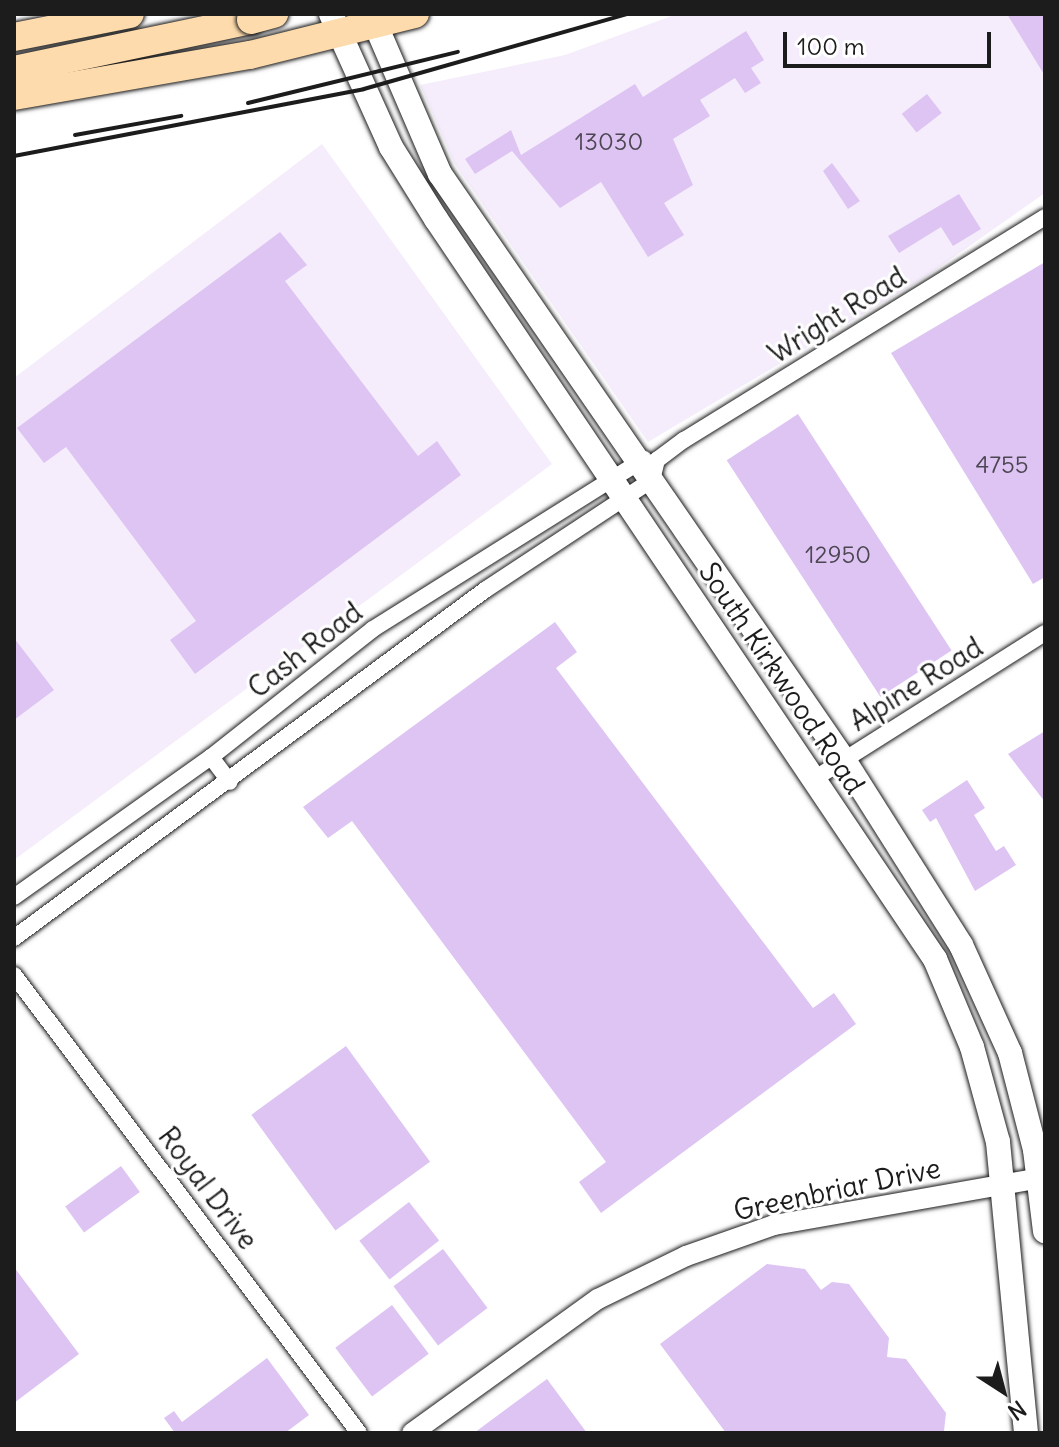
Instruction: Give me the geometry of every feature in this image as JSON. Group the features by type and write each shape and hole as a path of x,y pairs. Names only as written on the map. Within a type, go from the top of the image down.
{"highway":[{"path":"14,37 130,14"},
{"path":"14,96 250,55 336,24 415,14"},
{"path":"14,70 266,16 264,42 250,55"}],"main road":[{"name":"South Kirkwood Road","path":"373,20 421,139 462,207 649,466 844,760 961,945 1010,1053 1040,1178 1045,1231"},
{"name":"South Kirkwood Road","path":"336,24 391,147 438,223 935,959 972,1047 1005,1184 1026,1433"},
{"path":"438,223 462,207"},
{"path":"455,246 479,230"},
{"path":"475,279 504,262"},
{"path":"935,959 961,945"}],"street":[{"name":"Wright Road","path":"625,498 649,466 1045,217"},
{"name":"Cash Road","path":"14,897 211,757 373,629 610,477 649,466"},
{"path":"14,938 230,782 485,590 625,498"},
{"name":"Alpine Road","path":"814,779 1045,633"},
{"path":"211,757 230,782"},
{"name":"Royal Drive","path":"14,975 359,1433"},
{"name":"Greenbriar Drive","path":"412,1433 604,1294 686,1256 774,1225 1040,1178"}],"shaded area":[{"path":"677,14 1045,14 1045,193 924,278 648,442 454,163 420,85 565,55"},
{"path":"322,144 552,464 14,860 14,378"}],"building":[{"path":"1007,14 1045,14 1045,76"},
{"path":"746,31 764,60 751,68 761,83 745,93 735,78 700,100 710,116 673,139 693,185 664,203 684,235 648,257 601,182 560,208 512,151 475,174 465,159 511,130 521,155 635,84 643,97"},
{"path":"927,94 942,113 917,133 902,114"},
{"path":"832,163 860,201 848,209 823,171"},
{"path":"959,194 981,229 953,246 941,227 899,253 888,236"},
{"path":"280,232 307,265 285,281 418,456 437,441 461,475 195,674 170,640 196,621 66,447 44,463 17,428"},
{"path":"1045,262 1045,577 1033,584 891,353"},
{"path":"798,414 952,651 880,697 727,460"},
{"path":"555,622 577,652 556,668 813,1008 834,993 856,1024 601,1213 579,1182 606,1162 352,821 328,838 303,807"},
{"path":"14,638 54,690 14,720"},
{"path":"1045,731 1045,802 1008,754"},
{"path":"967,780 985,808 974,815 996,851 1004,846 1016,865 975,891 936,818 930,822 922,810"},
{"path":"346,1046 430,1162 335,1230 251,1115"},
{"path":"121,1166 140,1192 84,1232 65,1207"},
{"path":"409,1202 439,1241 390,1279 359,1241"},
{"path":"443,1249 488,1308 438,1345 393,1286"},
{"path":"767,1264 805,1269 821,1290 832,1282 849,1284 889,1338 887,1357 906,1359 946,1413 944,1431 726,1433 660,1344"},
{"path":"14,1267 79,1354 14,1403"},
{"path":"392,1305 429,1354 372,1396 335,1348"},
{"path":"267,1358 309,1415 285,1433 175,1433 164,1418 174,1411 182,1422"},
{"path":"547,1379 587,1433 474,1433"}],"railway":[{"path":"14,156 364,89 627,14"},
{"path":"248,103 458,52"},
{"path":"75,135 181,116"}]}
